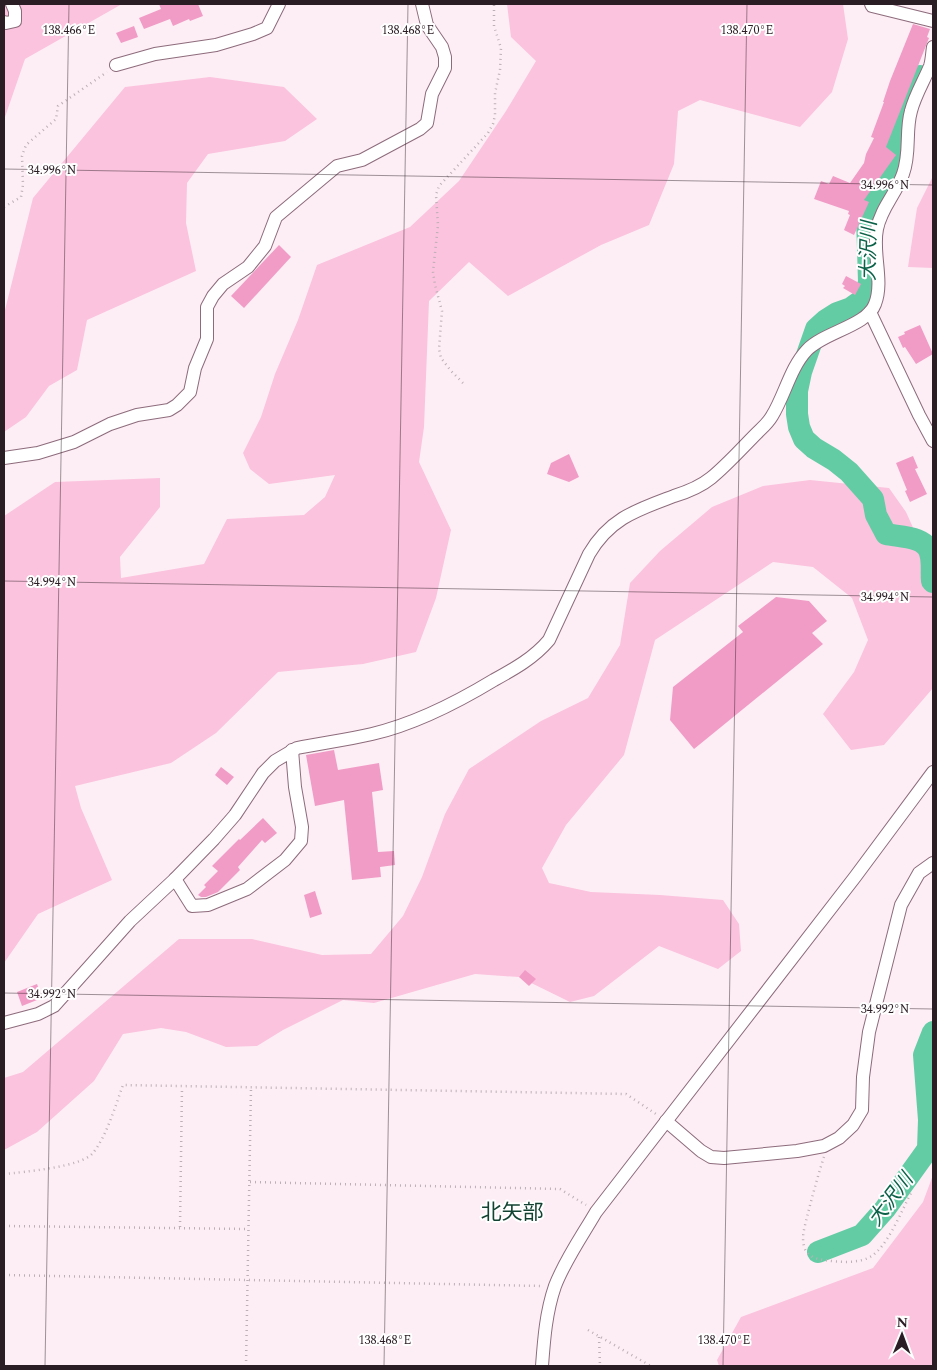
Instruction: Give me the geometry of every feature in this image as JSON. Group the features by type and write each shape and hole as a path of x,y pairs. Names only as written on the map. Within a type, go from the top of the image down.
{"street":[{"path":"4,22 15,21 16,11 12,4"},
{"path":"116,66 155,54 216,45 253,34 267,28 279,4"},
{"path":"4,458 38,453 74,442 110,424 137,415 168,410 177,405 190,392 194,368 207,339 207,307 223,284 248,267 265,246 276,217 337,166 362,160 420,129 427,123 432,94 445,68 445,57 442,47 427,25 422,4"},
{"path":"871,4 872,6 933,21"},
{"path":"4,1023 38,1014 54,1006 90,968 130,921 214,839 235,815 263,772 275,761 296,748 373,734 416,720 463,698 541,650 549,640 589,554 607,529 636,511 700,487 712,478 771,418 808,349 820,340 857,322 870,312 875,304 878,294 875,249 876,230 880,217 902,178 907,162 911,111 932,62 933,47"},
{"path":"870,312 933,441"},
{"path":"175,878 192,906 208,905 248,889 285,860 301,841 302,827 295,787 292,750"},
{"path":"542,1366 545,1327 555,1286 572,1252 596,1212 933,772"},
{"path":"666,1121 701,1151 711,1156 724,1158 797,1151 824,1146 839,1138 853,1125 862,1110 863,1077 870,1032 901,905 919,873 933,862"}],"path":[{"path":"463,383 451,372 441,358 439,349 442,310 433,272 438,225 436,195 439,186 488,133 493,124 495,93 501,55 501,48 494,26 494,4"},
{"path":"4,207 21,197 24,185 22,156 26,145 56,119 58,106 116,66"},
{"path":"4,1174 77,1163 92,1155 103,1138 123,1086 626,1094 666,1121"},
{"path":"180,1227 182,1086"},
{"path":"246,1366 252,1088"},
{"path":"824,1146 824,1156 804,1230 804,1249 808,1255 821,1260 837,1262 870,1257 884,1244 911,1193"},
{"path":"250,1182 560,1189 596,1212"},
{"path":"4,1226 249,1229"},
{"path":"4,1275 555,1286"},
{"path":"588,1330 646,1365 651,1366"},
{"path":"599,1337 600,1366"}],"shaded area":[{"path":"4,4 122,4 25,59 4,120"},
{"path":"507,4 843,4 848,39 832,92 800,127 700,100 678,111 674,164 649,225 601,245 508,296 469,262 429,301 424,427 419,462 451,530 436,598 416,652 363,664 278,672 216,733 171,763 75,786 81,808 112,880 38,914 4,963 4,516 55,482 160,478 160,507 120,557 121,578 204,564 227,519 304,515 325,497 335,475 269,484 250,469 243,453 261,417 275,374 298,320 317,265 410,227 459,181 506,111 536,61 511,37"},
{"path":"210,77 284,87 317,119 285,141 208,154 187,183 186,223 196,271 87,320 77,370 49,386 26,417 4,432 4,314 33,198 125,87"},
{"path":"933,176 933,268 908,267 917,208"},
{"path":"810,480 889,488 906,512 933,572 933,688 884,745 851,750 823,714 854,672 868,640 852,598 813,567 773,562 655,640 624,755 566,825 542,868 549,883 591,892 723,900 739,924 741,951 718,969 659,946 594,996 570,1002 519,977 475,974 374,1003 343,1000 283,1030 257,1046 226,1047 186,1032 161,1028 123,1034 94,1081 37,1132 4,1150 4,1078 23,1072 179,939 252,939 322,955 371,954 403,916 422,877 445,814 469,769 541,721 588,698 620,645 630,583 660,551 712,507 763,486"},
{"path":"933,1175 933,1366 719,1366 717,1360 741,1317 873,1268 923,1202"}],"building":[{"path":"159,4 198,4 203,16 190,21 189,19 173,26 170,19 144,29 139,18 161,9"},
{"path":"913,24 930,29 927,37 929,38 886,147 896,155 864,200 869,202 854,235 844,230 850,215 848,214 849,211 814,199 821,181 829,184 833,176 850,183 864,163 874,138 871,137 890,81"},
{"path":"134,26 138,37 121,43 116,33"},
{"path":"279,245 291,257 244,308 231,296"},
{"path":"846,276 861,284 855,295 843,288 845,286 842,284"},
{"path":"920,325 933,354 916,364 905,347 903,348 898,337 905,334 904,332"},
{"path":"569,454 579,477 569,482 547,474 551,463"},
{"path":"913,456 918,468 915,469 927,494 910,502 896,463"},
{"path":"776,597 809,601 827,621 812,633 823,644 694,749 670,720 673,687 743,632 738,626"},
{"path":"334,750 338,770 379,763 383,790 372,792 378,852 394,851 395,865 380,867 381,877 352,880 344,800 315,806 306,755"},
{"path":"221,767 234,777 227,785 215,775"},
{"path":"263,818 277,833 265,843 262,840 238,867 240,870 218,892 206,897 198,895 206,887 204,885 218,871 212,866"},
{"path":"315,891 322,914 310,918 304,895"},
{"path":"525,970 536,979 529,986 519,977"},
{"path":"37,984 42,998 22,1006 17,992"}],"waterway":[{"name":"大沢川","path":"920,76 900,119 895,163 889,180 871,202 867,216 869,282 865,298 851,308 837,313 816,329 801,372 797,391 797,414 799,427 804,439 849,472 873,499 876,515 886,534 912,538 928,547 931,556 933,582"},
{"name":"大沢川","path":"818,1252 862,1235 885,1209 928,1149 929,1120 924,1055 933,1032"}],"district":[{"name":"北矢部","path":"512,1212"}]}
